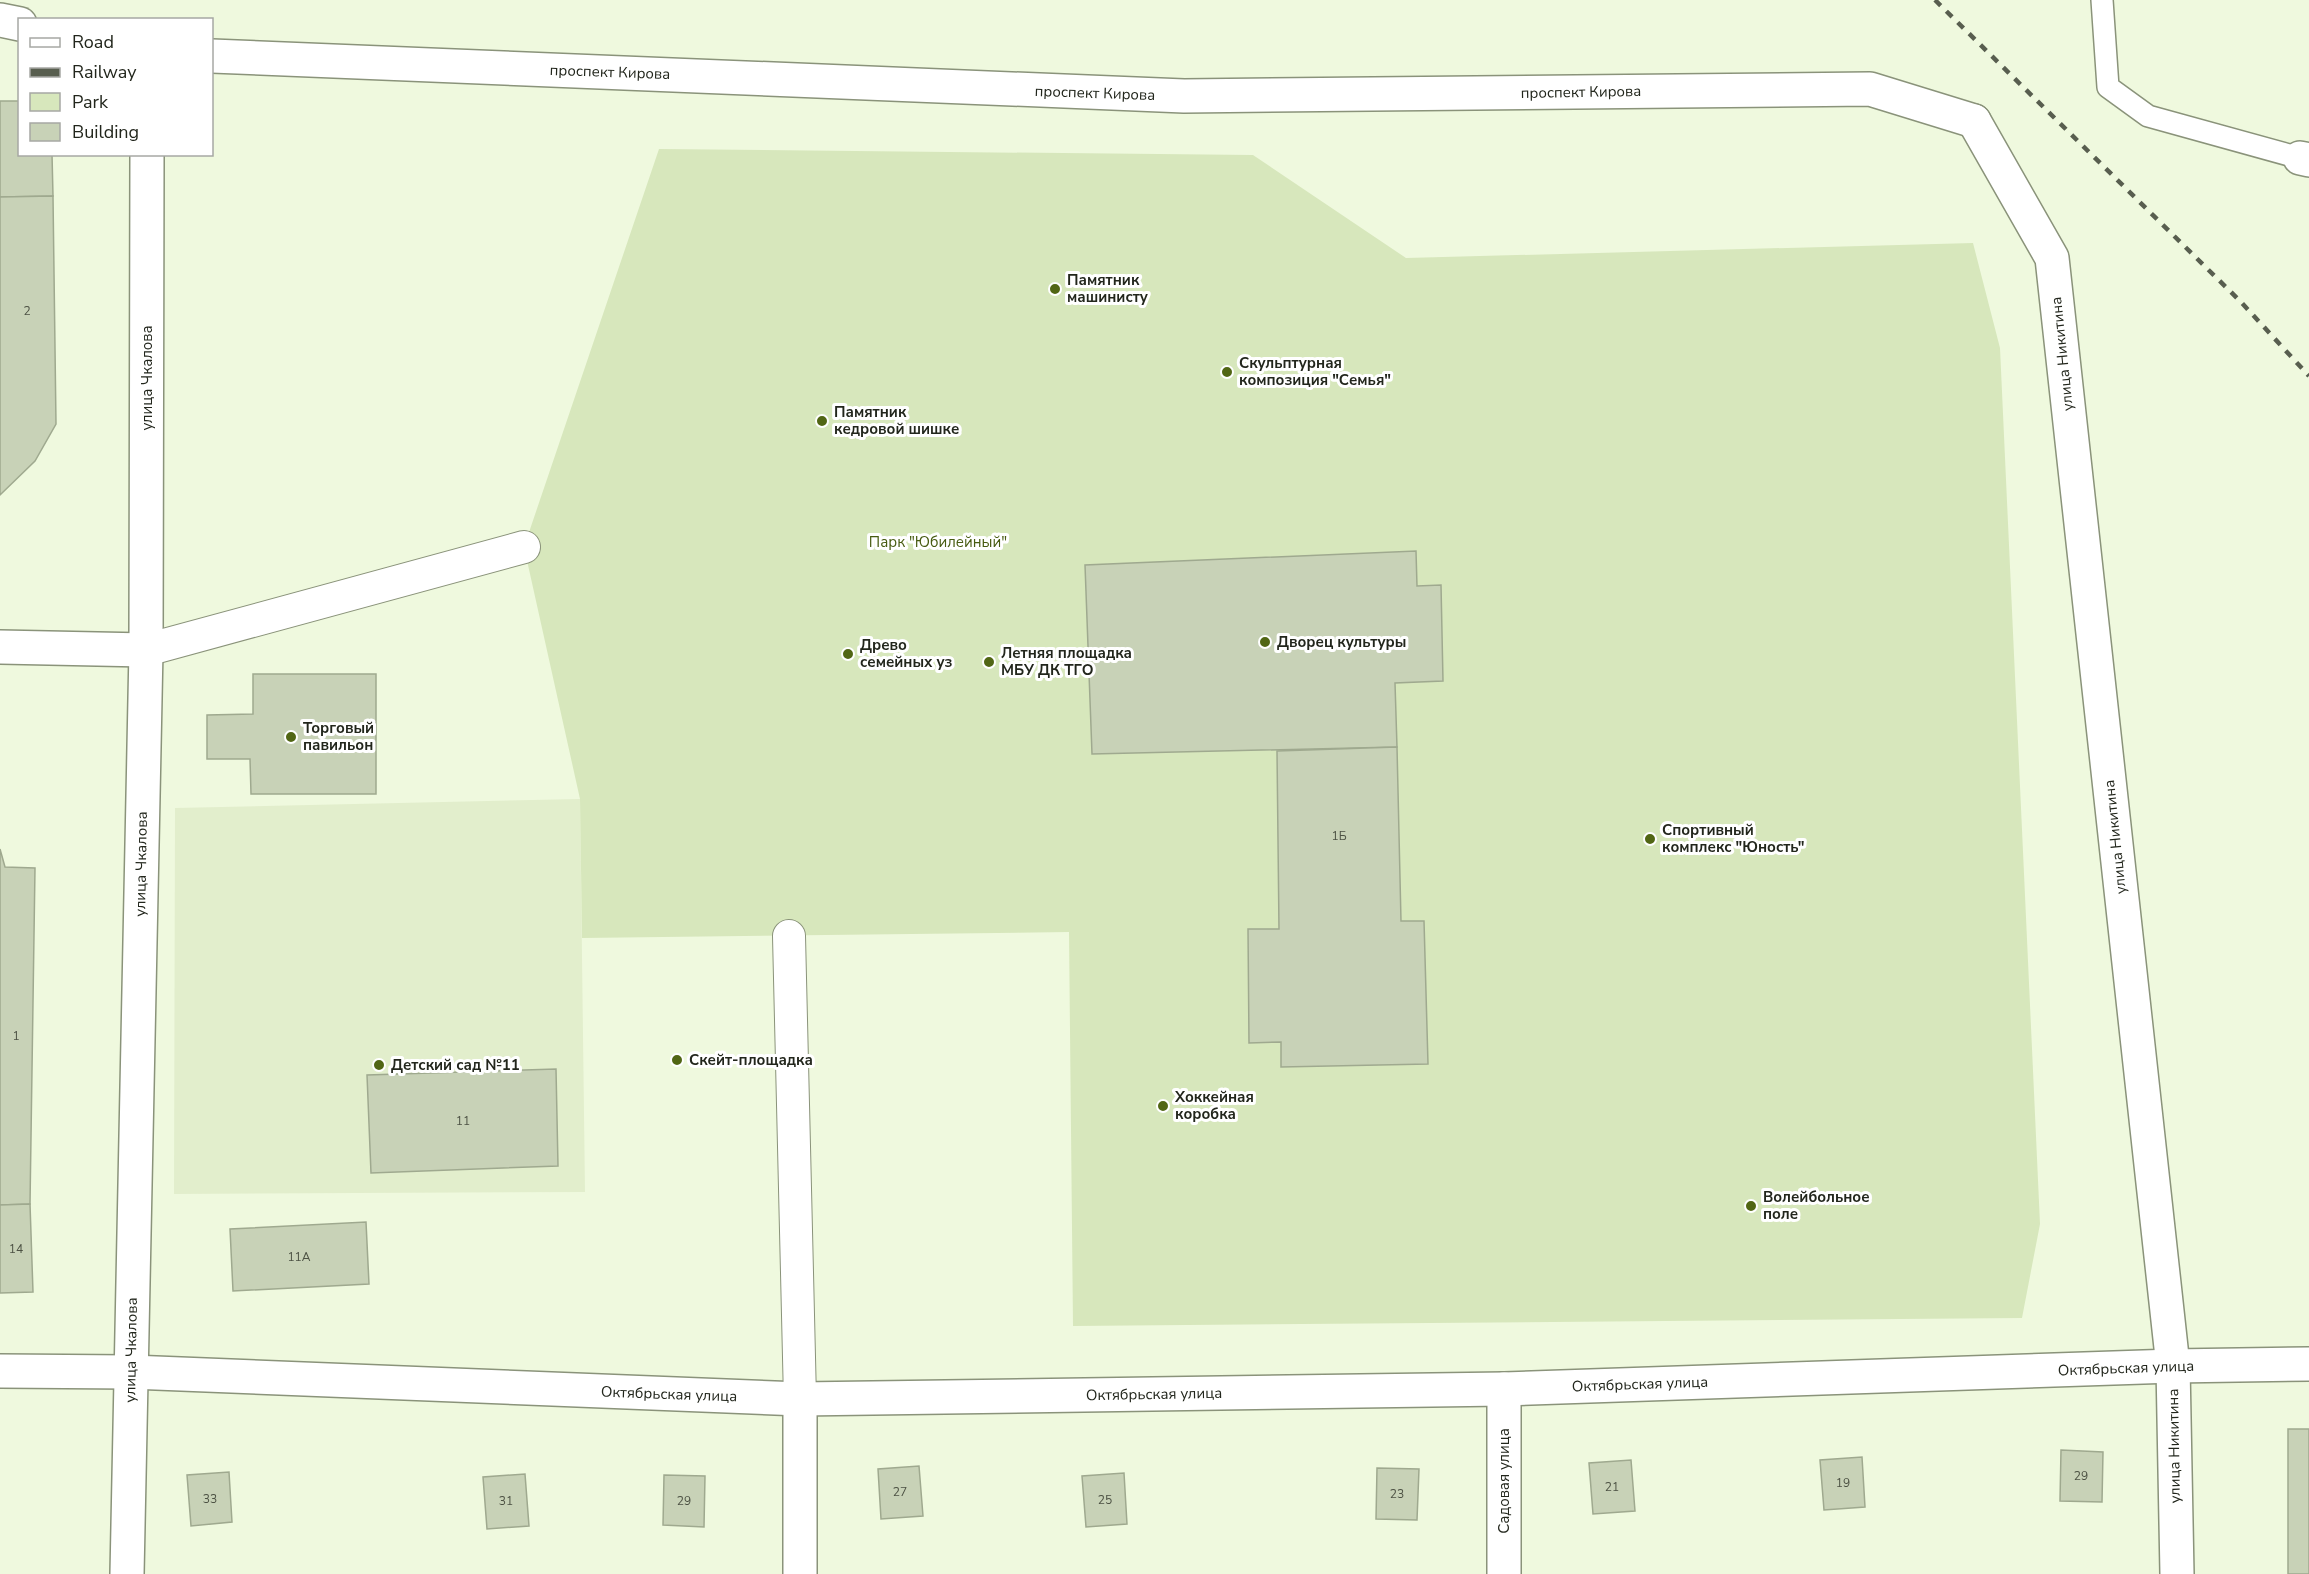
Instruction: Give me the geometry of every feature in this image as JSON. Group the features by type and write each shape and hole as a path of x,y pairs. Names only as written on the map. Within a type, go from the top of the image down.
{"street":[{"path":"0,20 18,24"},
{"name":"проспект Кирова","path":"213,56 1184,96 1870,88 1974,122"},
{"name":"улица Никитина","path":"1974,122 2052,258 2173,1366 2177,1574"},
{"name":"улица Чкалова","path":"127,1574 146,650 147,156"},
{"path":"0,647 146,650 524,547"},
{"path":"789,936 800,1399 800,1574"},
{"name":"Октябрьская улица","path":"0,1371 131,1372 800,1399 1504,1389 2173,1366 2309,1364"},
{"name":"Садовая улица","path":"1504,1389 1504,1574"}],"lane":[{"path":"2102,0 2108,87 2148,116 2304,159"}],"shaded area":[{"name":"Детский сад №11","path":"580,799 585,1192 174,1194 175,808"}],"green space":[{"name":"Парк \"Юбилейный\"","path":"659,149 1253,155 1406,258 1973,243 2000,348 2040,1224 2022,1318 1073,1326 1069,932 582,938 580,799 524,547"}],"building":[{"path":"0,101 18,101 18,156 52,156 53,196 0,197"},
{"path":"53,196 56,424 35,461 0,495 0,197"},
{"name":"Дворец культуры","path":"1416,551 1417,586 1441,585 1443,681 1395,683 1397,747 1092,754 1085,565"},
{"name":"Торговый павильон","path":"253,674 376,674 376,794 251,794 250,759 207,759 207,715 253,714"},
{"path":"1397,747 1401,921 1424,921 1428,1064 1281,1067 1281,1042 1249,1043 1248,929 1279,929 1277,751"},
{"path":"0,849 5,867 35,868 30,1204 0,1205"},
{"path":"556,1069 558,1166 371,1173 367,1075"},
{"path":"30,1204 33,1292 0,1293 0,1205"},
{"path":"366,1222 369,1284 233,1291 230,1229"},
{"path":"2288,1429 2309,1429 2309,1574 2288,1574"},
{"path":"2061,1450 2103,1452 2102,1502 2060,1501"},
{"path":"1862,1457 1865,1507 1824,1510 1820,1460"},
{"path":"1631,1460 1635,1511 1593,1514 1589,1463"},
{"path":"919,1466 923,1516 881,1519 878,1469"},
{"path":"1377,1468 1419,1469 1417,1520 1376,1519"},
{"path":"229,1472 232,1522 191,1526 187,1475"},
{"path":"1124,1473 1127,1524 1086,1527 1082,1476"},
{"path":"525,1474 529,1526 487,1529 483,1477"},
{"path":"664,1475 705,1476 704,1527 663,1525"}],"railway":[{"path":"1935,0 2241,302 2309,376"}],"place":[{"name":"Памятник машинисту","path":"1055,289"},
{"name":"Скульптурная композиция \"Семья\"","path":"1227,372"},
{"name":"Памятник кедровой шишке","path":"822,421"},
{"name":"Дворец культуры","path":"1265,642"},
{"name":"Древо семейных уз","path":"848,654"},
{"name":"Летняя площадка МБУ ДК ТГО","path":"989,662"},
{"name":"Торговый павильон","path":"291,737"},
{"name":"Спортивный комплекс \"Юность\"","path":"1650,839"},
{"name":"Скейт-площадка","path":"677,1060"},
{"name":"Детский сад №11","path":"379,1065"},
{"name":"Хоккейная коробка","path":"1163,1106"},
{"name":"Волейбольное поле","path":"1751,1206"}]}
